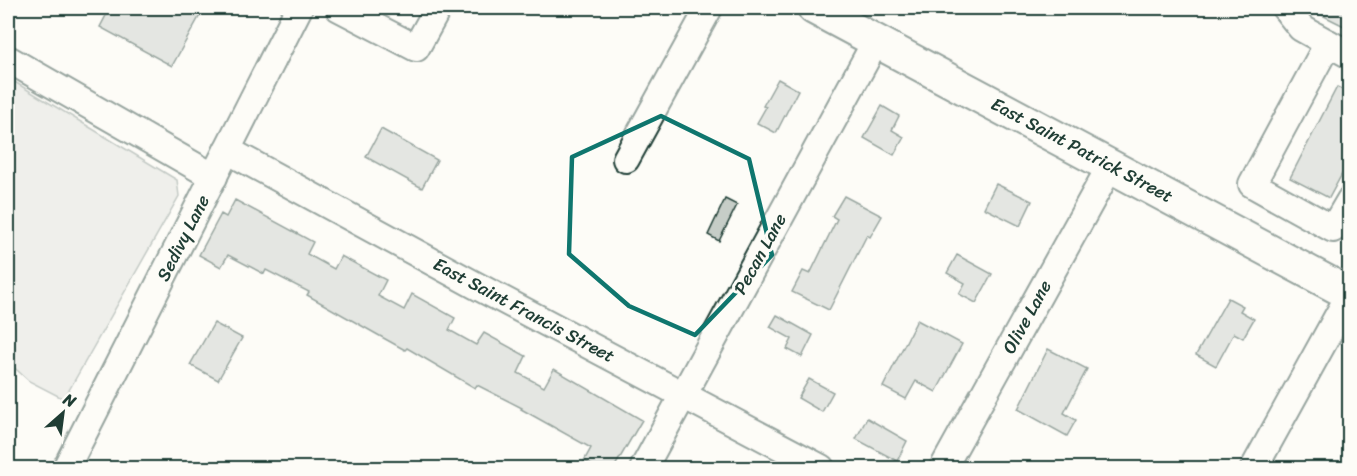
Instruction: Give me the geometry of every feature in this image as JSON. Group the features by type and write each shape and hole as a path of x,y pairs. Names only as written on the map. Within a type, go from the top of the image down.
{"main road":[{"name":"East Saint Patrick Street","path":"814,8 1350,294"}],"street":[{"name":"Sedivy Lane","path":"66,468 299,8"},
{"path":"339,8 416,48 438,8"},
{"path":"626,159 709,8"},
{"path":"1285,8 1301,28 1339,49 1252,184 1334,229 1350,200"},
{"name":"Pecan Lane","path":"644,467 876,41"},
{"path":"8,59 214,177"},
{"name":"East Saint Francis Street","path":"227,150 475,285 821,468"},
{"name":"Olive Lane","path":"943,468 1111,165"},
{"path":"1254,468 1350,294"}],"highlighted area":[{"path":"661,116 749,159 772,255 695,335 629,306 569,254 572,157"}],"shaded area":[{"path":"8,78 177,180 179,196 64,399 29,381 8,362"}],"building":[{"path":"110,8 204,8 172,66 100,27"},
{"path":"1308,8 1350,8 1350,29"},
{"path":"778,79 798,90 776,133 757,123 766,107 763,106"},
{"path":"1337,87 1350,93 1350,159 1329,198 1290,178"},
{"path":"882,106 899,116 892,130 904,137 894,155 864,138"},
{"path":"381,129 437,160 422,188 366,157"},
{"path":"996,184 1032,201 1020,226 984,208"},
{"path":"844,196 882,216 870,237 867,235 829,310 792,292 803,271 810,274 837,219 832,216"},
{"path":"725,199 737,205 719,241 708,235"},
{"path":"235,200 313,242 307,254 334,269 341,256 386,280 378,296 404,310 412,294 455,318 449,330 476,345 484,333 526,356 518,373 544,387 554,369 642,420 614,468 597,468 584,461 591,448 522,408 477,385 475,388 407,348 405,350 307,295 309,292 266,270 264,274 228,255 221,267 199,255 221,214 226,217"},
{"path":"957,255 992,274 976,303 959,294 965,283 947,273"},
{"path":"1228,298 1243,306 1240,311 1254,319 1243,338 1234,333 1216,366 1196,355"},
{"path":"777,315 813,335 802,357 787,349 792,339 770,327"},
{"path":"917,320 962,344 936,392 916,381 906,399 883,387"},
{"path":"214,323 242,338 218,380 190,365"},
{"path":"1048,349 1087,369 1064,413 1076,420 1067,436 1018,409"},
{"path":"809,379 833,392 822,412 798,398"},
{"path":"867,418 907,441 897,461 856,439"}]}
